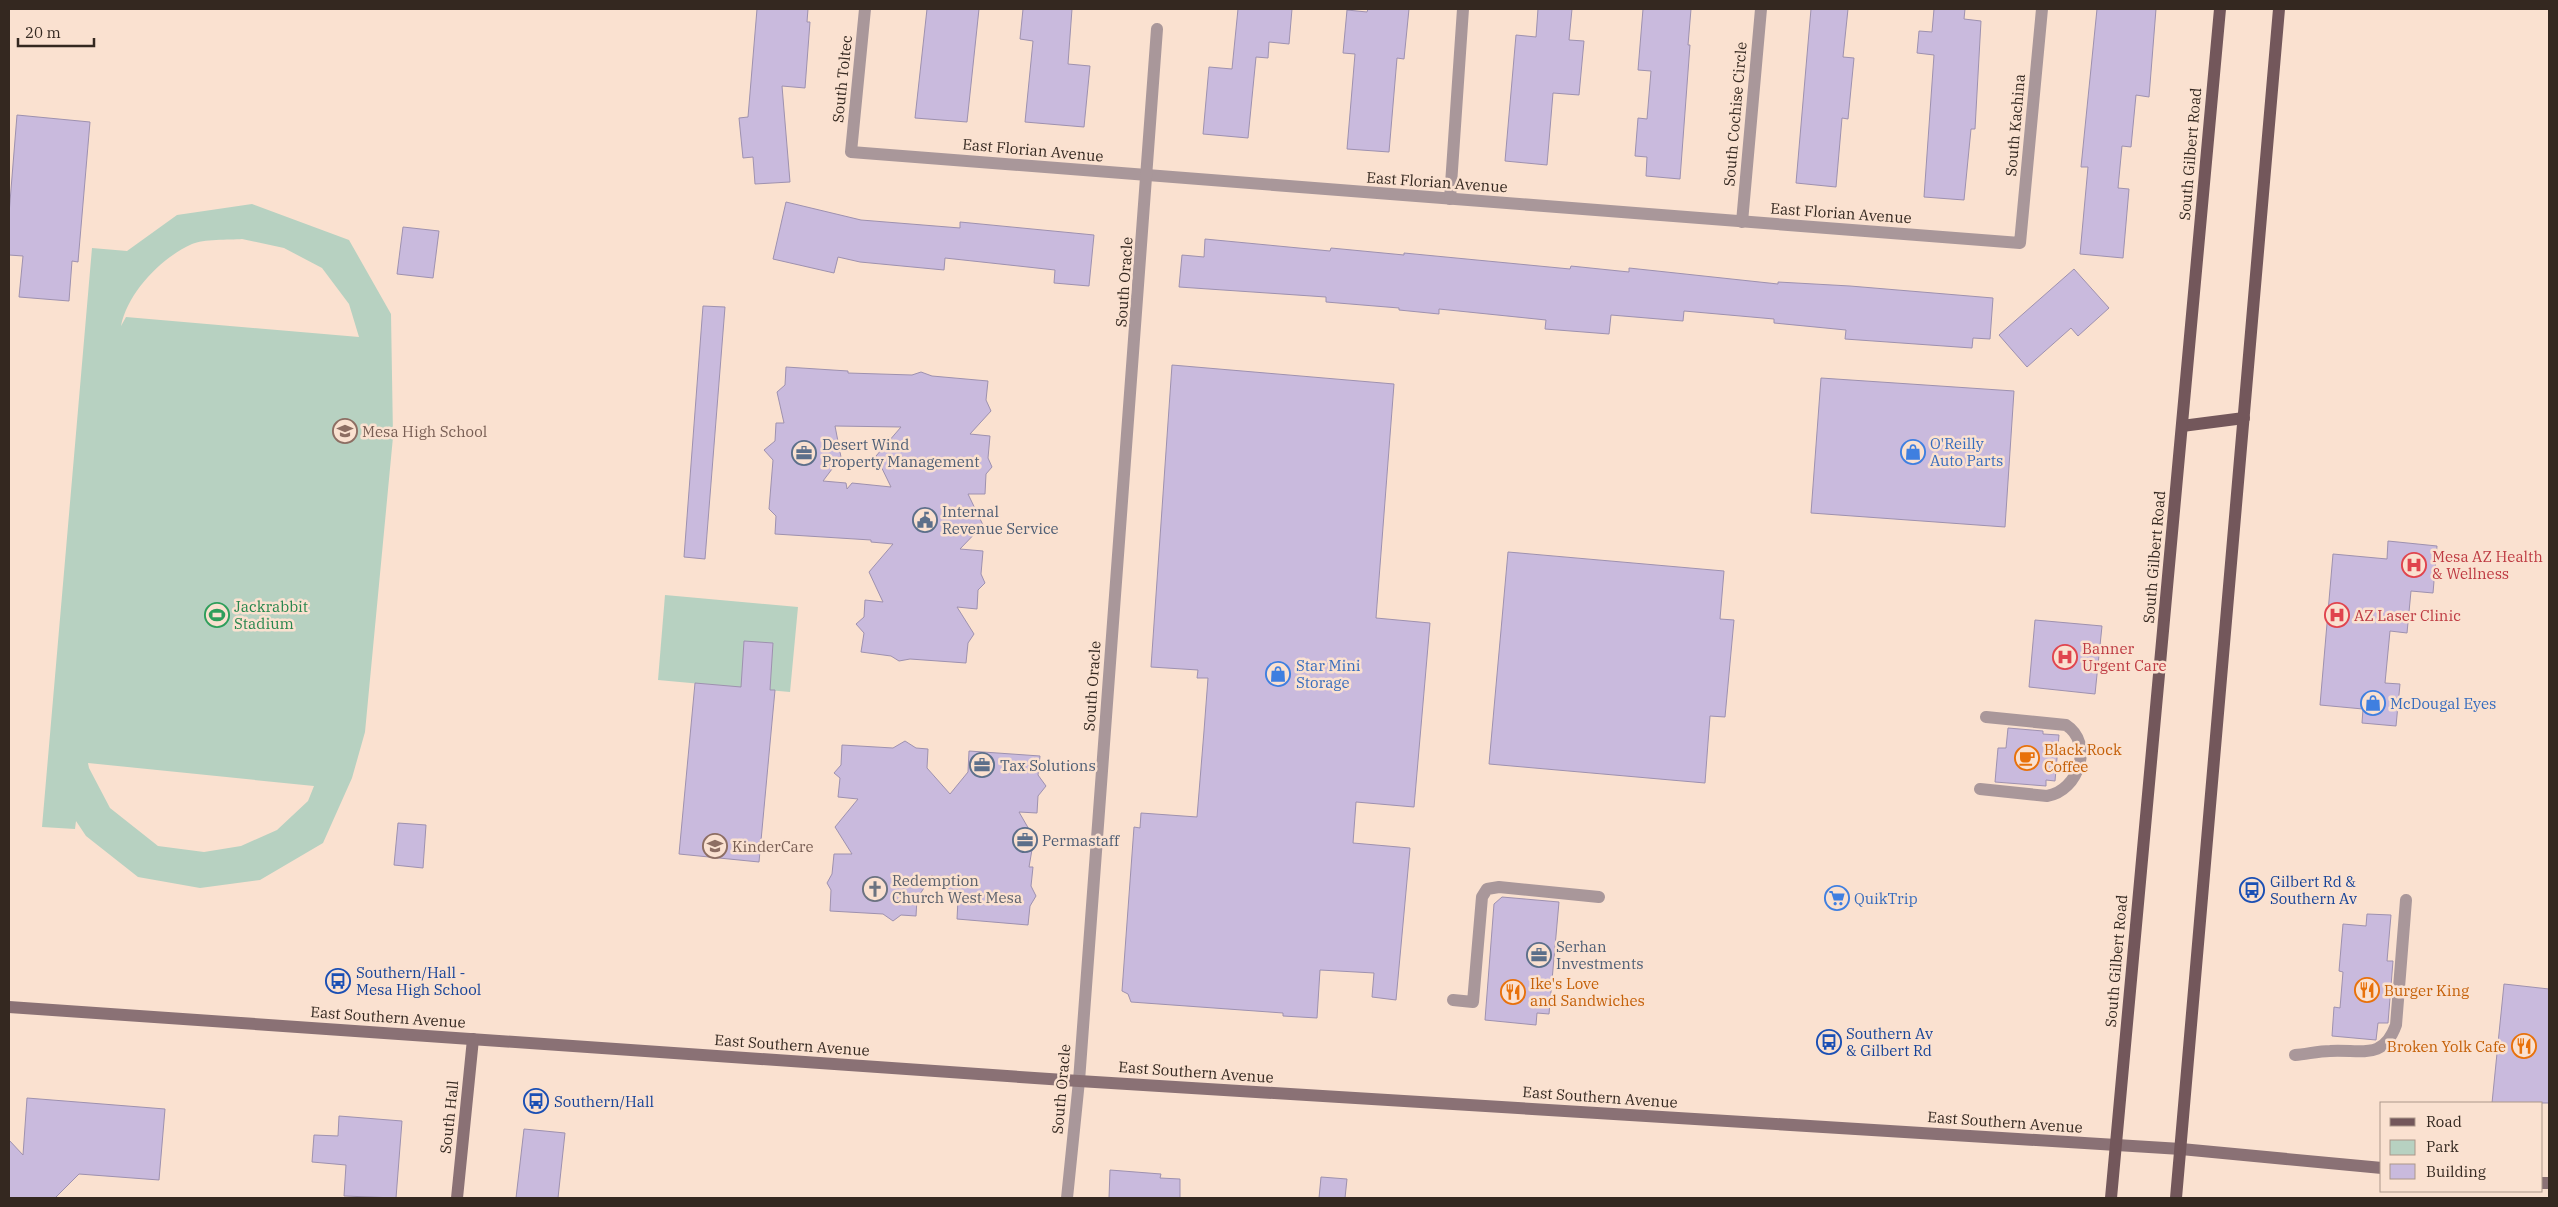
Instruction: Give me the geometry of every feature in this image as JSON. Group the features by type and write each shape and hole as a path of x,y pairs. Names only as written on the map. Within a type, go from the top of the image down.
{"main road":[{"name":"South Gilbert Road","path":"2111,1198 2220,9"},
{"path":"2176,1198 2279,9"},
{"path":"2182,426 2244,418"},
{"name":"East Southern Avenue","path":"9,1007 1079,1081 2181,1149 2380,1168"},
{"name":"South Hall","path":"457,1198 472,1039"}],"street":[{"name":"South Toltec","path":"852,152 865,9"},
{"path":"1450,199 1463,9"},
{"name":"South Cochise Circle","path":"1742,222 1761,9"},
{"name":"South Kachina","path":"2020,243 2042,9"},
{"name":"South Oracle","path":"1068,1198 1079,1081 1148,176 1157,29"},
{"name":"East Florian Avenue","path":"852,152 2020,243"},
{"path":"1980,789 2047,796 2058,794 2067,788 2075,777 2080,746 2075,731 2066,725 1986,717"},
{"path":"1453,1000 1473,1002 1482,897 1487,889 1498,887 1599,897"},
{"path":"2295,1055 2330,1051 2370,1052 2382,1047 2392,1037 2396,1025 2406,900"}],"green space":[{"name":"Jackrabbit Stadium","path":"252,204 349,240 391,314 393,437 365,732 352,778 323,843 260,880 200,888 138,877 86,836 76,821 75,829 42,827 92,248 127,251 177,215","holes":["242,239 284,248 322,268 349,304 359,337 126,317 121,326 125,313 138,289 158,267 180,250 197,242","88,763 314,786 308,801 277,830 241,846 204,852 158,846 110,808"]},
{"path":"665,595 798,607 790,692 658,680"}],"building":[{"path":"757,9 808,9 807,22 810,22 805,88 782,86 790,182 755,184 753,157 743,158 739,118 748,117"},
{"path":"927,9 979,9 967,122 915,118"},
{"path":"1023,9 1072,9 1068,64 1090,66 1084,127 1025,122 1033,41 1020,39"},
{"path":"1238,9 1292,9 1289,44 1269,42 1268,58 1256,57 1248,138 1203,134 1209,67 1232,69"},
{"path":"1368,9 1409,9 1404,59 1397,58 1389,152 1347,149 1355,54 1343,53 1347,10 1367,12"},
{"path":"1538,9 1572,9 1569,40 1584,41 1579,95 1553,93 1547,165 1505,161 1516,35 1536,37"},
{"path":"1643,9 1691,9 1680,179 1646,176 1647,157 1635,156 1638,118 1647,119 1651,71 1638,70"},
{"path":"1811,9 1848,9 1843,57 1854,58 1848,119 1842,118 1836,187 1796,183"},
{"path":"1934,9 1965,9 1964,19 1981,21 1975,129 1971,129 1964,200 1924,197 1934,55 1917,53 1919,31 1932,32"},
{"path":"2097,9 2156,9 2149,97 2136,95 2131,147 2122,146 2118,188 2129,189 2123,258 2080,254 2088,167 2081,167"},
{"path":"17,115 90,122 78,262 72,261 69,301 19,297 23,256 9,255 9,214"},
{"path":"786,202 861,220 960,228 960,222 1094,235 1089,286 1054,283 1055,270 945,258 944,270 860,262 838,257 834,273 773,259"},
{"path":"403,227 439,231 433,278 397,274"},
{"path":"1205,239 1330,251 1331,248 1404,255 1404,253 1570,269 1571,266 1629,272 1629,268 1778,284 1778,282 1850,286 1993,298 1990,339 1973,338 1972,348 1845,339 1846,330 1774,323 1774,319 1684,311 1683,321 1611,315 1609,334 1545,329 1546,320 1439,309 1439,314 1399,310 1399,308 1326,302 1326,297 1179,287 1182,255 1204,257"},
{"path":"2074,269 2109,308 2078,336 2071,328 2027,367 1999,335"},
{"path":"703,306 725,307 705,559 684,557"},
{"path":"1172,365 1394,384 1376,618 1430,623 1414,807 1356,802 1353,843 1410,848 1396,1000 1372,997 1374,973 1320,970 1317,1018 1283,1016 1283,1013 1131,1002 1128,994 1122,991 1134,827 1140,828 1141,813 1197,817 1204,731 1208,678 1197,678 1198,670 1151,667"},
{"name":"Internal Revenue Service","path":"786,367 848,371 848,373 912,375 921,372 932,376 988,381 986,400 991,411 970,434 990,436 988,458 992,467 986,474 985,494 968,494 983,525 960,549 983,551 981,574 985,583 978,590 977,609 957,607 974,634 968,643 966,663 910,659 899,661 891,656 861,652 864,633 856,624 864,617 865,600 883,602 869,572 893,544 871,542 871,540 775,534 776,516 769,509 773,460 764,450 775,441 776,423 784,423 777,392 785,385","holes":["835,426 901,427 876,456 891,487 852,483 847,489 846,483 823,481 841,457"]},
{"name":"O'Reilly Auto Parts","path":"1821,378 2014,391 2005,527 1811,513"},
{"path":"2388,541 2437,546 2433,593 2411,591 2407,633 2390,631 2385,683 2400,684 2396,726 2362,723 2363,709 2320,705 2333,554 2387,559"},
{"path":"1508,552 1724,571 1720,619 1734,620 1725,717 1710,716 1705,783 1489,764"},
{"name":"Banner Urgent Care","path":"2035,620 2102,626 2095,694 2029,687"},
{"path":"744,641 773,643 770,690 775,690 759,862 679,854 695,683 741,687"},
{"name":"Black Rock Coffee","path":"2008,728 2043,731 2043,734 2059,735 2055,781 2046,780 2046,786 1995,782 1998,748 2006,748"},
{"path":"905,741 916,748 928,749 927,768 950,794 968,772 969,751 1040,756 1038,775 1046,786 1038,796 1037,813 1019,812 1034,838 1029,867 1033,867 1031,886 1036,896 1030,906 1028,925 957,919 958,900 932,875 917,899 916,916 901,915 893,921 883,914 830,911 831,890 827,883 832,874 834,854 852,854 835,827 858,799 838,797 840,778 834,773 841,765 842,745 893,748"},
{"path":"398,823 426,825 423,868 394,865"},
{"path":"1502,897 1559,902 1549,1014 1537,1013 1536,1025 1485,1020 1494,904"},
{"name":"Burger King","path":"2367,914 2391,915 2387,961 2393,961 2388,1023 2378,1023 2376,1040 2332,1036 2334,1007 2340,1008 2343,972 2339,971 2343,924 2366,926"},
{"name":"Broken Yolk Cafe","path":"2504,984 2549,989 2549,1103 2492,1102"},
{"path":"27,1098 165,1109 159,1180 79,1174 55,1198 9,1198 9,1140 23,1155"},
{"path":"339,1116 402,1121 396,1198 344,1196 346,1165 312,1162 314,1135 338,1136"},
{"path":"524,1129 565,1133 558,1198 516,1198"},
{"path":"1110,1170 1161,1174 1160,1178 1180,1179 1180,1198 1109,1198"},
{"path":"1321,1177 1347,1179 1345,1198 1319,1198"}],"place":[{"name":"Mesa High School","path":"345,431"},
{"name":"O'Reilly Auto Parts","path":"1913,452"},
{"name":"Desert Wind Property Management","path":"804,453"},
{"name":"Internal Revenue Service","path":"925,520"},
{"name":"Mesa AZ Health & Wellness","path":"2414,565"},
{"name":"Jackrabbit Stadium","path":"217,615"},
{"name":"AZ Laser Clinic","path":"2337,615"},
{"name":"Banner Urgent Care","path":"2065,657"},
{"name":"Star Mini Storage","path":"1278,674"},
{"name":"McDougal Eyes","path":"2373,703"},
{"name":"Black Rock Coffee","path":"2027,758"},
{"name":"Tax Solutions","path":"982,765"},
{"name":"Permastaff","path":"1025,840"},
{"name":"KinderCare","path":"715,846"},
{"name":"Redemption Church West Mesa","path":"875,889"},
{"name":"Gilbert Rd & Southern Av","path":"2252,890"},
{"name":"QuikTrip","path":"1837,898"},
{"name":"Serhan Investments","path":"1539,955"},
{"name":"Southern/Hall - Mesa High School","path":"338,981"},
{"name":"Burger King","path":"2367,990"},
{"name":"Ike's Love and Sandwiches","path":"1513,992"},
{"name":"Southern Av & Gilbert Rd","path":"1829,1042"},
{"name":"Broken Yolk Cafe","path":"2524,1046"},
{"name":"Southern/Hall","path":"536,1101"}]}
